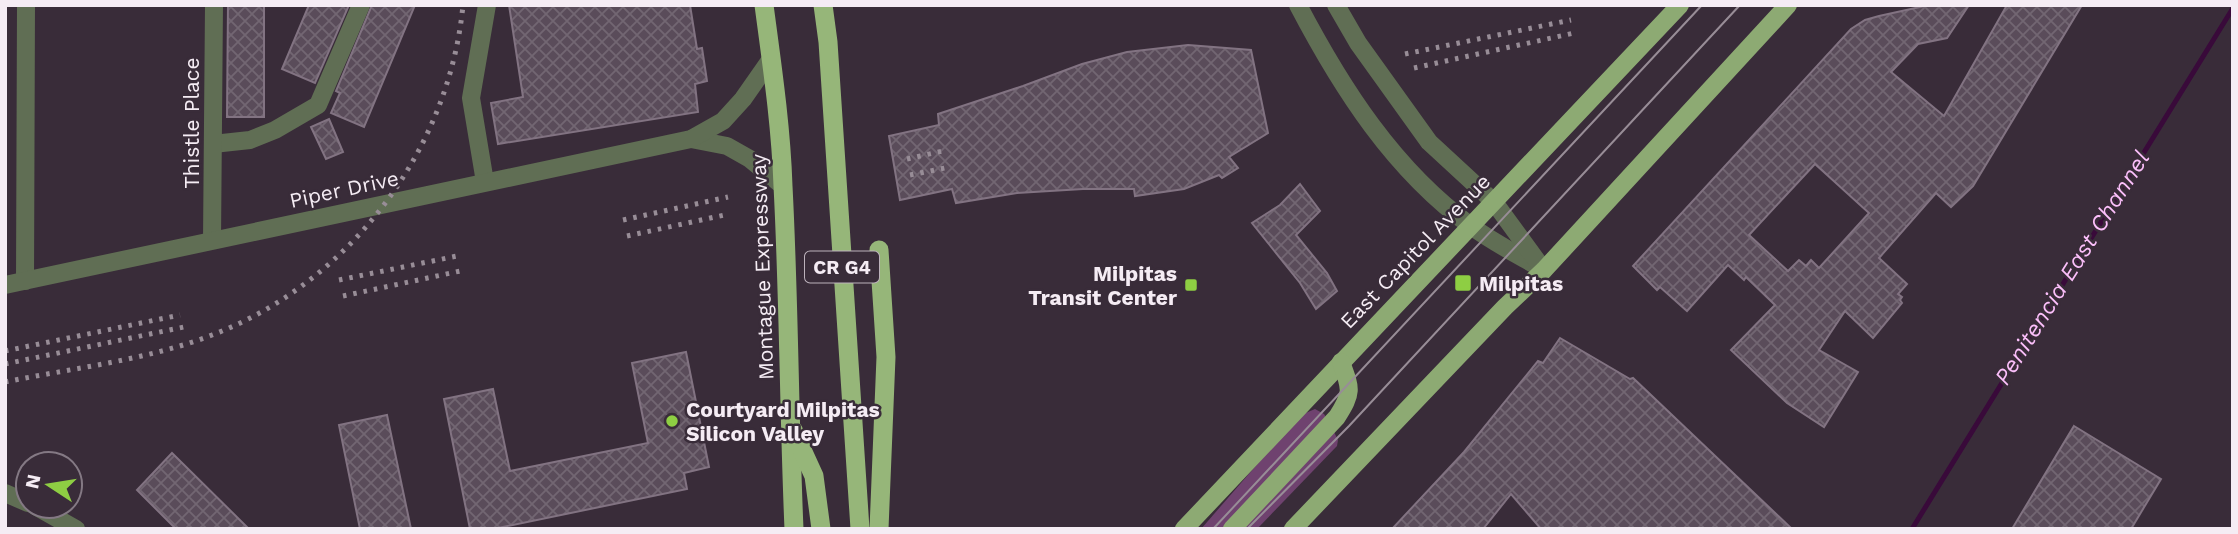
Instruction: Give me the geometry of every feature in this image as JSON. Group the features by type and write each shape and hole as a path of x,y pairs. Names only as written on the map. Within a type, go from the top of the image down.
{"highway":[{"name":"Montague Expressway","path":"764,5 783,186 794,529"},
{"name":"CR G4","path":"822,5 828,42 860,529"},
{"path":"879,250 886,357 879,529"},
{"path":"789,422 814,476 821,529"}],"main road":[{"name":"East Capitol Avenue","path":"1184,529 1680,5"},
{"path":"1293,529 1505,307 1544,270 1788,5"},
{"path":"1232,529 1337,417 1351,388 1341,362"}],"street":[{"path":"25,281 26,5"},
{"name":"Thistle Place","path":"212,240 214,5"},
{"path":"213,144 250,140 275,130 318,105 361,5"},
{"path":"485,182 471,99 487,5"},
{"path":"1298,5 1360,111 1403,167 1471,227 1544,270"},
{"path":"1336,5 1358,43 1429,142 1494,202 1544,270"},
{"name":"Piper Drive","path":"5,285 691,139 723,121 743,99 771,58"},
{"name":"Piper Drive","path":"691,139 727,146 750,159 783,186"},
{"path":"60,520 76,529"}],"shaded area":[{"path":"1315,409 1324,414 1330,424 1338,440 1337,446 1257,529 1201,529 1293,423 1301,415"}],"building":[{"path":"228,5 264,5 264,117 227,117"},
{"path":"309,5 349,5 315,83 282,69"},
{"path":"372,5 415,5 364,127 331,113 340,93 336,91"},
{"path":"509,5 690,5 697,49 702,48 707,81 695,84 698,112 498,144 491,103 523,97"},
{"path":"1929,5 1969,5 1947,38 1918,44 1891,72 1944,116 2007,5 2082,5 1973,186 1951,207 1936,193 1879,258 1907,284 1898,294 1902,297 1902,303 1873,338 1845,311 1819,350 1858,372 1824,427 1787,403 1731,350 1775,305 1746,277 1744,280 1728,265 1687,311 1660,287 1657,290 1633,266 1851,29 1865,20","holes":["1815,164 1869,213 1819,268 1811,260 1806,266 1799,260 1788,271 1749,235"]},
{"path":"1188,45 1251,50 1268,133 1229,157 1238,168 1222,178 1219,175 1184,189 1135,196 1134,189 1083,189 1017,193 956,203 952,189 900,200 889,136 939,125 938,114 1082,64 1127,52"},
{"path":"329,119 343,152 326,159 311,127"},
{"path":"1300,184 1320,211 1296,235 1327,273 1337,291 1316,309 1300,283 1252,223 1280,205"},
{"path":"1560,338 1630,379 1633,378 1792,529 1541,529 1511,494 1483,529 1392,529 1464,452 1538,361 1543,363"},
{"name":"Courtyard Milpitas Silicon Valley","path":"686,352 709,467 684,473 687,489 493,529 470,529 444,399 493,389 510,471 648,443 632,363"},
{"path":"387,415 411,529 360,529 339,425"},
{"path":"2074,426 2161,479 2131,529 2012,529"},
{"path":"172,453 249,529 176,529 137,490"}],"waterway":[{"name":"Penitencia East Channel","path":"1912,529 2233,8"}],"tram line":[{"path":"1213,529 1702,5"},
{"path":"1247,529 1349,426 1740,5"}],"railway":[{"path":"5,382 136,357 188,344 262,312 307,282 348,246 384,205 414,160 437,111 454,59 463,5"},
{"path":"1405,54 1571,20"},
{"path":"1414,68 1574,33"},
{"path":"907,159 947,150"},
{"path":"910,175 950,167"},
{"path":"623,220 728,197"},
{"path":"627,236 729,214"},
{"path":"339,280 462,255"},
{"path":"343,296 465,270"},
{"path":"5,351 180,315"},
{"path":"5,364 184,327"}],"place":[{"name":"Milpitas","path":"1463,283"},
{"name":"Milpitas Transit Center","path":"1191,285"},
{"name":"Courtyard Milpitas Silicon Valley","path":"672,421"}]}
